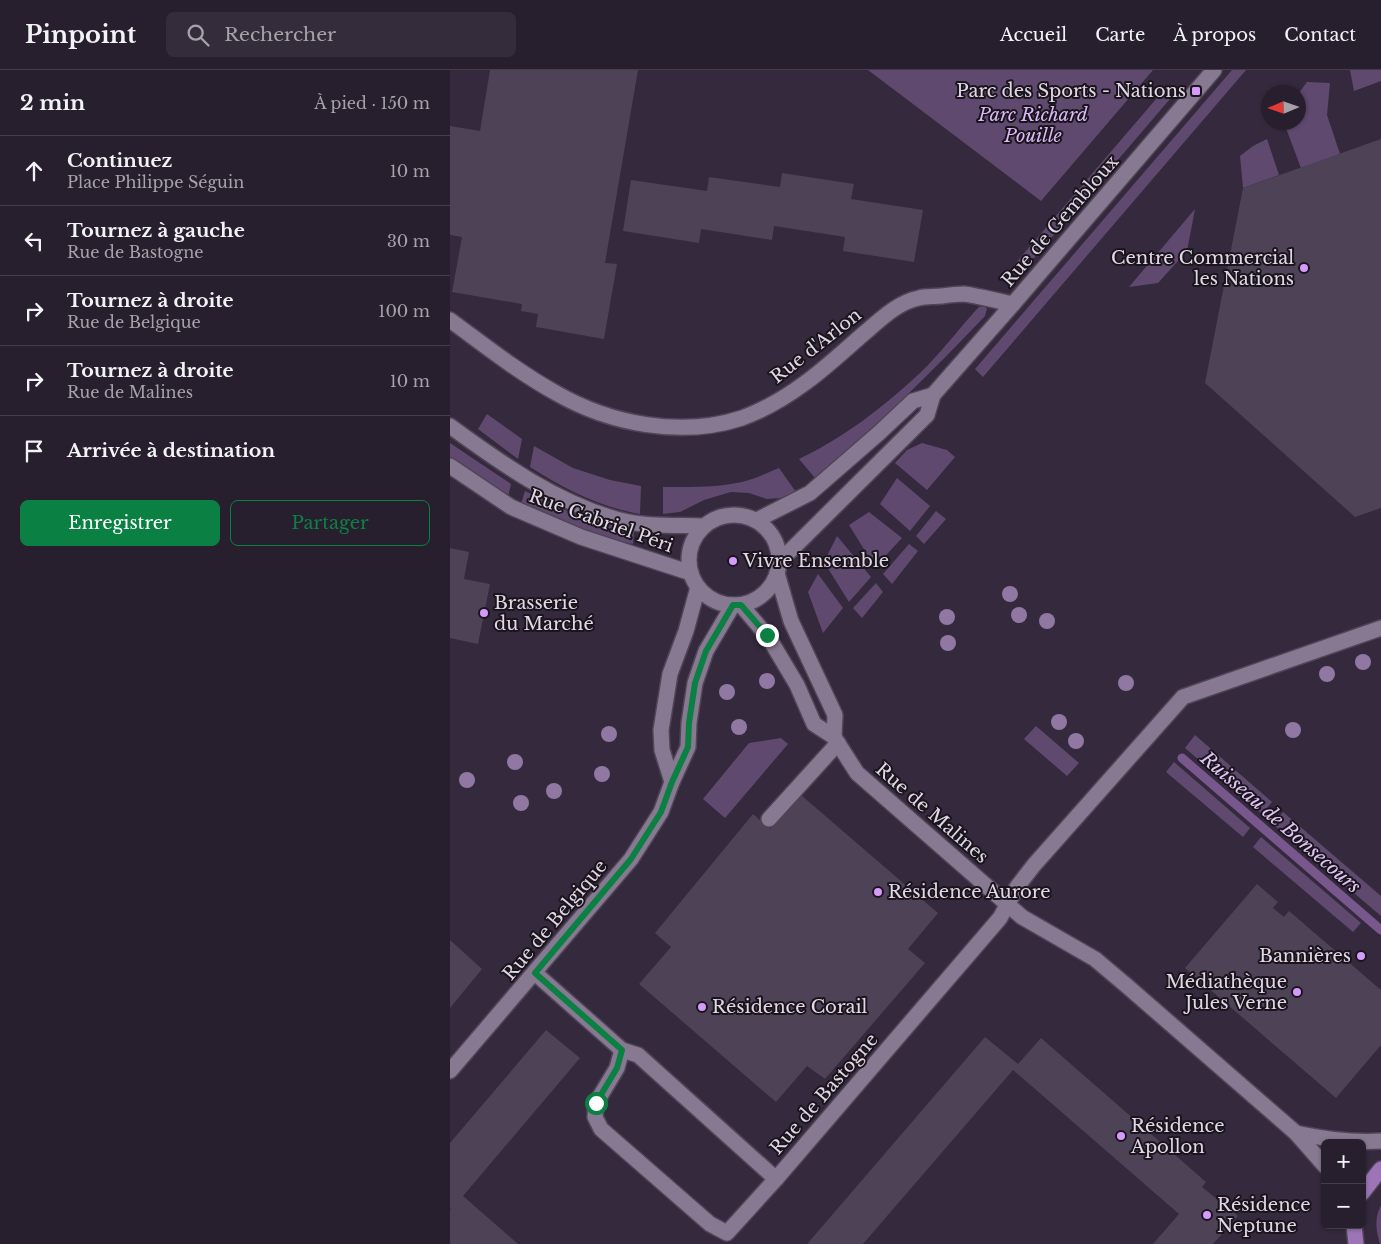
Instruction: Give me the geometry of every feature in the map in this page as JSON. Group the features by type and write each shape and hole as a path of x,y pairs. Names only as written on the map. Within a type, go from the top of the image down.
{"main road":[{"path":"1366,1188 1381,1169"},
{"path":"1354,1229 1356,1244"}],"street":[{"name":"Rue de Gembloux","path":"779,567 927,415 932,395 1214,70"},
{"name":"Rue d'Arlon","path":"450,320 508,362 556,393 586,408 632,422 663,426 694,426 722,423 743,417 773,403 806,383 888,312 918,298 963,294 1012,304"},
{"name":"Rue de Gembloux","path":"757,520 810,493 879,434 913,401 932,395"},
{"name":"Rue Gabriel Péri","path":"450,426 477,446 545,489 580,506 620,520 648,524 703,526"},
{"name":"Rue Gabriel Péri","path":"450,466 511,507 581,537 691,573"},
{"path":"769,819 836,740 835,715 791,621 779,567 778,548 774,537 767,528 757,520 746,516 735,514 723,515 712,519 703,526 695,536 690,548 691,573 698,587 707,597 720,603 737,605 753,601 764,594 772,585 779,567"},
{"path":"672,782 662,750 662,730 670,674 686,632 698,587"},
{"name":"Rue de Malines","path":"737,605 769,638 796,685 814,724 836,740 857,773 1022,917 1095,959 1296,1133 1321,1161"},
{"name":"Rue de Belgique","path":"450,1071 631,859 661,812 688,747 689,723 695,683 706,651 737,605"},
{"name":"Rue de Bastogne","path":"535,973 622,1050 638,1055 776,1179 997,923 1016,887 1183,697 1381,628"},
{"path":"622,1050 617,1068 596,1103 595,1117 601,1130 726,1239 776,1179"},
{"path":"1296,1133 1334,1140 1381,1141"}],"green space":[{"name":"Parc Richard Pouille","path":"868,70 1153,70 1041,201"},
{"path":"1232,70 1246,70 983,377 975,369"},
{"path":"1350,70 1381,70 1381,81 1354,91"},
{"path":"1307,82 1330,83 1327,115 1340,154 1301,168 1287,130 1306,130 1305,85"},
{"path":"1162,92 1170,99 1022,272 1014,265"},
{"path":"1267,139 1279,175 1243,188 1240,156 1253,146"},
{"path":"1195,209 1187,251 1158,283 1129,287"},
{"path":"984,306 987,309 985,316 944,358 881,420 815,478 799,459 847,432 892,398 927,366 979,307"},
{"path":"487,414 522,439 518,459 478,429"},
{"path":"450,443 511,484 508,497 450,459"},
{"path":"922,443 947,450 955,457 927,490 895,463 907,450"},
{"path":"534,446 573,468 610,480 641,486 640,514 597,502 556,483 530,467"},
{"path":"779,468 796,492 781,498 767,499 749,493 731,492 704,500 680,512 663,514 663,487 739,483"},
{"path":"897,478 930,506 910,531 880,504"},
{"path":"525,491 576,515 601,524 634,532 633,544 608,539 582,530 521,504"},
{"path":"936,511 946,519 924,544 916,536"},
{"path":"869,512 902,538 875,567 849,525"},
{"path":"837,536 871,577 849,602 824,562"},
{"path":"909,544 918,551 892,584 883,574"},
{"path":"818,574 843,608 823,633 808,592"},
{"path":"876,583 883,592 862,618 853,608"},
{"path":"1036,726 1079,763 1067,776 1024,739"},
{"path":"1195,735 1272,802 1262,814 1185,748"},
{"path":"781,738 788,744 725,818 703,799 749,743"},
{"path":"1174,762 1250,828 1243,837 1166,772"},
{"path":"1283,812 1381,896 1381,916 1273,824"},
{"path":"1261,837 1361,923 1353,932 1253,847"},
{"path":"1381,1205 1381,1244 1380,1244 1376,1224"}],"building":[{"path":"490,70 638,70 605,263 617,264 604,339 536,327 538,314 521,311 522,304 452,292 462,237 450,235 450,126 480,131"},
{"name":"Centre Commercial les Nations","path":"1381,139 1381,508 1355,517 1205,383 1243,188"},
{"path":"782,173 854,184 851,199 923,210 914,262 843,251 845,237 774,226 772,240 701,229 699,243 623,231 631,180 707,191 709,177 780,187"},
{"path":"450,548 469,552 464,579 490,584 478,644 450,638"},
{"path":"801,795 938,913 908,949 925,963 825,1079 807,1066 776,1102 639,984 671,947 655,933 753,814 770,829"},
{"name":"Médiathèque Jules Verne","path":"1257,884 1278,902 1273,908 1284,917 1289,911 1381,990 1381,1045 1336,1098 1185,968"},
{"path":"450,940 482,969 450,1008"},
{"path":"546,1030 580,1058 463,1196 518,1244 450,1244 450,1143"},
{"name":"Résidence Apollon","path":"985,1037 1018,1064 1041,1038 1206,1182 1202,1187 1238,1216 1213,1244 1153,1244 1179,1214 1013,1070 863,1244 809,1244"}],"waterway":[{"name":"Ruisseau de Bonsecours","path":"1182,758 1381,930"}],"place":[{"name":"Parc des Sports - Nations","path":"1196,91"},
{"name":"Centre Commercial les Nations","path":"1304,268"},
{"name":"Vivre Ensemble","path":"733,561"},
{"name":"Brasserie du Marché","path":"484,613"},
{"name":"Résidence Aurore","path":"878,892"},
{"name":"Bannières","path":"1361,956"},
{"name":"Médiathèque Jules Verne","path":"1297,992"},
{"name":"Résidence Corail","path":"702,1007"},
{"name":"Résidence Apollon","path":"1121,1136"},
{"name":"Résidence Neptune","path":"1207,1215"}],"route":[{"path":"596,1103 617,1068 622,1050 535,973 631,859 661,812 688,747 689,723 695,683 706,651 733,605 741,605 767,635"}]}
